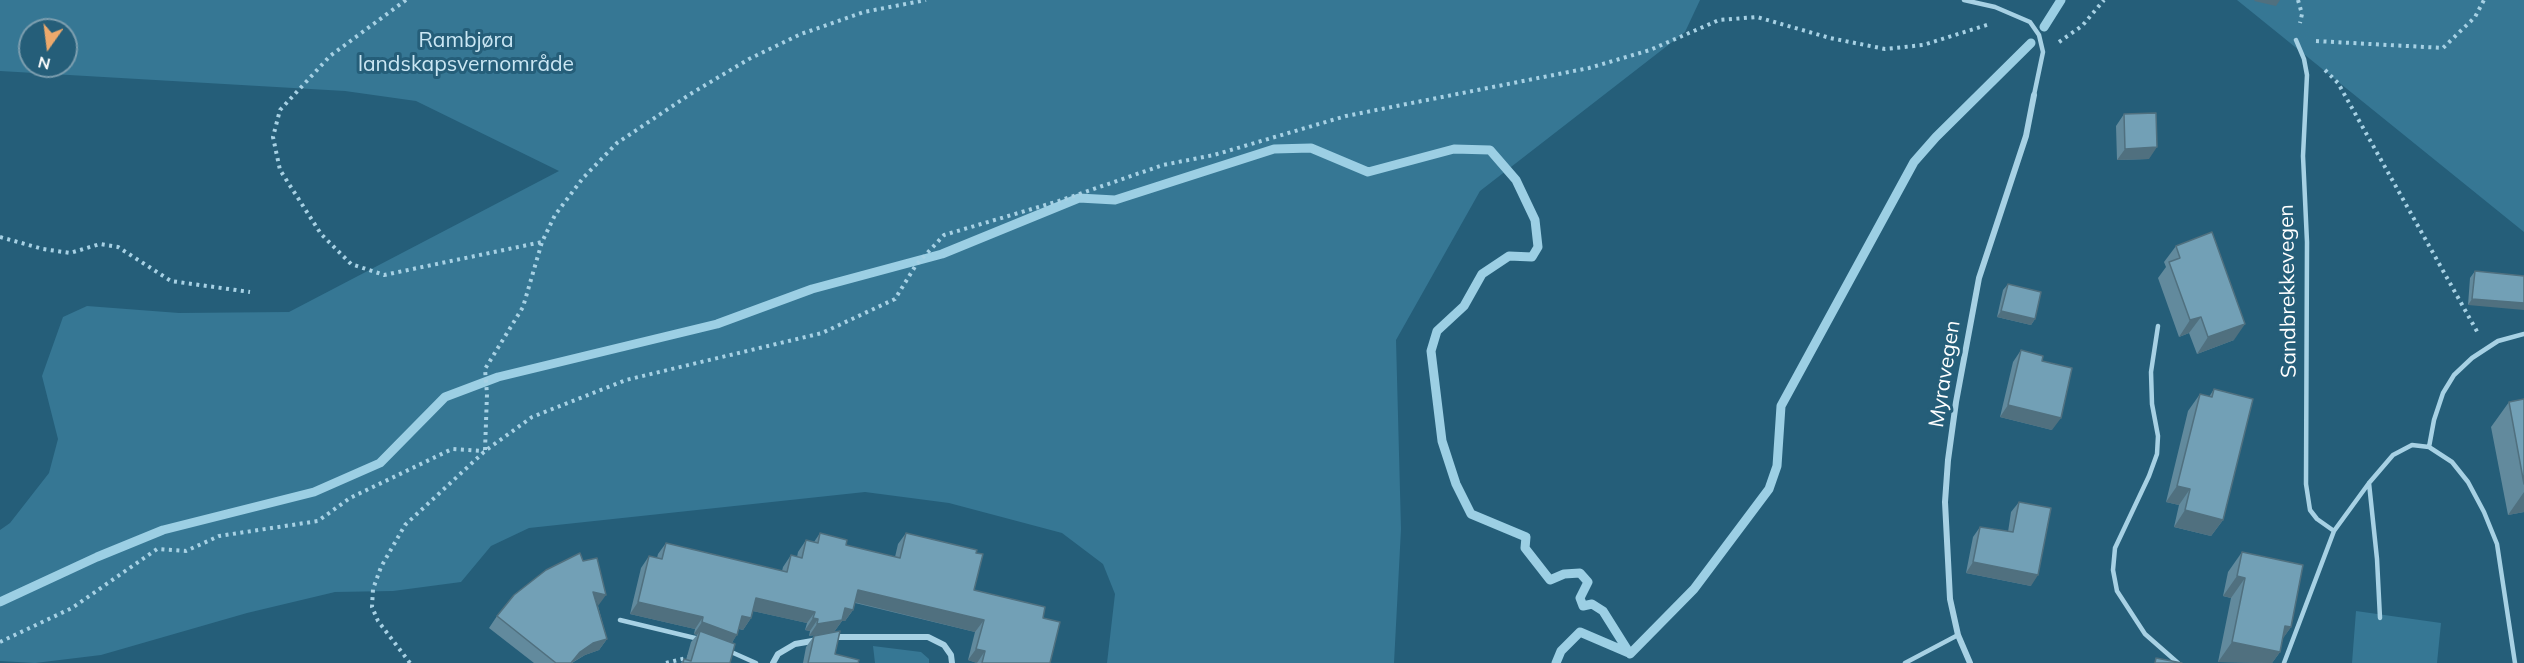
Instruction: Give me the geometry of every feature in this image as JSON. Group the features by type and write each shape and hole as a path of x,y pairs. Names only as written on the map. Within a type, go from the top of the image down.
{"street":[{"name":"Myravegen","path":"1970,663 1958,635 1950,599 1945,502 1956,402 1979,278 2026,136 2034,95"},
{"path":"773,663 778,654 795,644 833,637 928,637 944,645 951,655 952,663"}],"lane":[{"path":"1964,0 1995,7 2016,14 2030,22 2039,35 2043,52 2034,95"},
{"name":"Sandbrekkevegen","path":"2296,40 2304,59 2307,75 2303,156 2307,242 2306,484 2310,510 2317,519 2334,531"},
{"path":"2158,326 2151,372 2151,404 2158,436 2157,454 2115,548 2113,570 2117,591 2138,625 2178,663"},
{"path":"2429,447 2434,420 2443,393 2454,375 2498,341 2524,334"},
{"path":"2284,663 2334,531 2393,455 2412,445 2429,447 2451,462 2468,482 2484,512 2497,544 2515,663"},
{"path":"2369,483 2380,618"},
{"path":"620,620 701,640"},
{"path":"1905,663 1958,635"},
{"path":"720,647 756,663"}],"path":[{"path":"406,0 330,56 280,110 273,137 280,170 321,234 351,264 384,275 542,242"},
{"path":"485,451 487,394 485,369 523,307 542,242 555,214 583,178 616,143 748,59 801,34 864,12 926,0"},
{"path":"2043,52 2082,26 2104,0"},
{"path":"2298,0 2302,14 2296,40 2444,48 2475,17 2484,0"},
{"path":"410,663 378,621 372,607 373,589 381,567 405,525 485,451 532,417 626,380 822,333 895,299 916,265 944,235 1059,201 1163,165 1214,155 1346,116 1589,68 1650,50 1719,20 1757,17 1830,38 1885,49 1923,45 1968,33 2016,14"},
{"path":"2322,66 2338,83 2486,349"},
{"path":"0,237 70,254 100,244 118,247 171,280 250,292"},
{"path":"0,642 72,608 157,549 186,551 219,536 318,521 351,498 452,449 485,451"}],"green space":[{"name":"Rambjøra landskapsvernområde","path":"0,0 1700,0 1685,32 1480,191 1396,340 1401,529 1394,663 1107,663 1115,594 1103,564 1062,533 949,503 865,492 529,528 491,546 461,582 393,591 335,592 247,613 101,655 35,663 0,661 0,530 10,523 49,473 58,439 42,376 63,317 87,306 179,313 289,312 559,171 416,101 345,91 78,76 78,18 18,18 18,72 0,71"},
{"path":"2237,0 2524,0 2524,232"},
{"path":"2356,611 2441,623 2437,663 2352,663"},
{"path":"873,646 921,652 929,659 929,663 875,663"}],"building":[{"path":"2156,113 2157,147 2125,149 2124,114"},
{"path":"2212,232 2245,324 2208,337 2201,317 2190,320 2169,262 2180,258 2176,246"},
{"path":"2475,271 2524,276 2524,303 2472,299"},
{"path":"2008,284 2041,292 2035,319 2001,311"},
{"path":"2021,350 2043,356 2042,361 2072,368 2061,418 2008,405"},
{"path":"2214,389 2253,399 2223,520 2185,510 2190,489 2177,486 2200,394 2212,397"},
{"path":"2524,399 2524,484 2509,402"},
{"path":"2019,502 2051,508 2038,575 1973,562 1980,527 2013,532"},
{"path":"820,533 847,540 846,545 900,558 906,533 977,550 976,553 983,554 974,590 1045,607 1043,618 1060,622 1050,663 982,663 985,651 976,649 984,620 858,590 853,610 845,608 842,620 817,624 818,619 813,618 815,612 756,598 751,618 742,616 737,635 702,622 703,617 638,602 649,556 662,559 666,543 787,572 791,555 802,558 806,540 818,543"},
{"path":"2242,552 2303,565 2291,627 2285,626 2280,652 2232,642 2245,578 2237,576"},
{"path":"580,553 583,561 597,558 606,595 593,592 607,639 593,643 580,652 571,663 556,663 497,616 514,595 546,570"},
{"path":"700,631 735,644 730,663 683,663 684,659 691,661"},
{"path":"840,631 835,654 859,660 858,663 808,663 814,636"},
{"path":"2156,658 2182,663 2155,663"}],"waterway":[{"path":"2044,27 2061,0"},
{"path":"0,602 97,557 163,530 314,492 380,463 445,397 498,377 717,324 812,289 942,254 1079,198 1115,200 1274,149 1311,148 1368,172 1454,149 1490,150 1516,180 1535,220 1538,247 1532,257 1509,256 1482,274 1464,306 1437,331 1431,351 1442,441 1456,484 1471,514 1526,537 1525,548 1550,580 1564,574 1580,573 1588,582 1580,598 1583,606 1592,604 1603,611 1630,654 1694,589 1769,489 1777,466 1781,406 1914,162 1936,137 2031,43"},
{"path":"1556,663 1561,651 1580,632 1629,653"}]}
